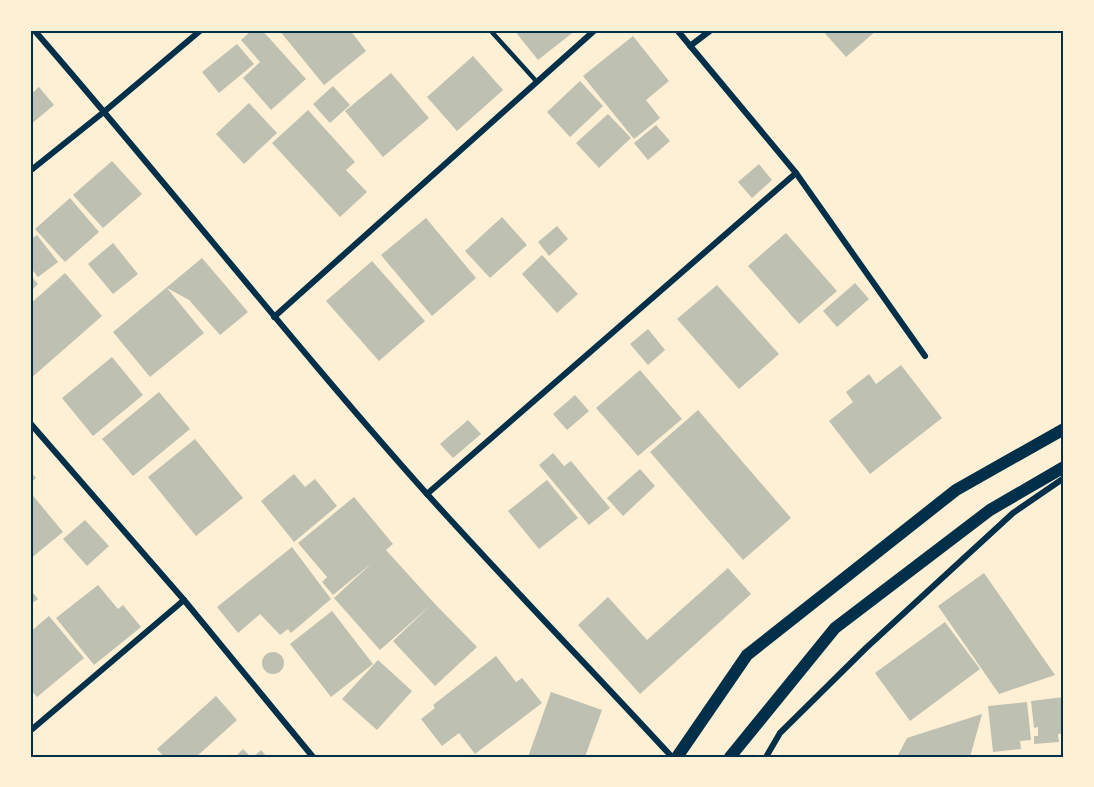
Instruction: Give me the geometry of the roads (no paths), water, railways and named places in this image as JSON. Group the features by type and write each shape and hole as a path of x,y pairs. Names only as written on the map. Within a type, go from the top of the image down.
{"main road":[{"path":"677,757 747,655 956,490 1064,429"},
{"path":"730,757 835,628 990,510 1064,467"}],"street":[{"path":"34,30 105,111 274,317 427,494 672,757"},
{"path":"30,171 201,30"},
{"path":"274,317 595,30"},
{"path":"677,30 796,173 925,356"},
{"path":"690,46 711,30"},
{"path":"427,494 796,173"},
{"path":"30,423 184,600 313,757"},
{"path":"766,757 780,733 867,648 1013,513 1064,478"},
{"path":"30,731 184,600"}],"lane":[{"path":"490,30 537,82"}]}
